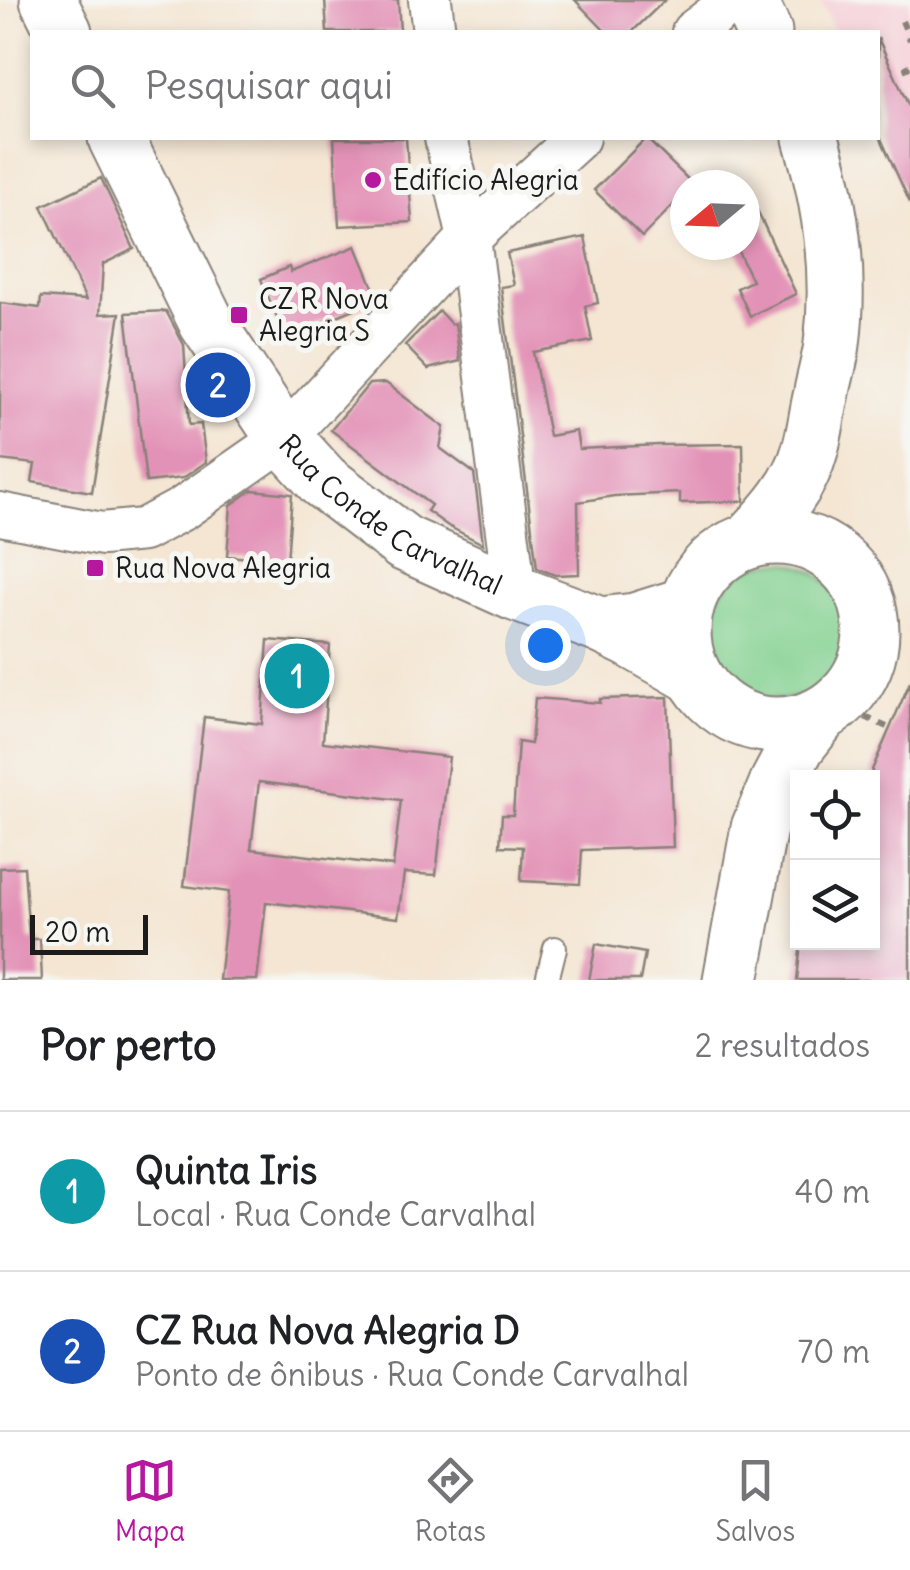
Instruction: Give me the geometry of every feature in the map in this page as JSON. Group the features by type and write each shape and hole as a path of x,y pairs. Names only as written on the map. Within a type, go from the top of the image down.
{"main road":[{"path":"48,0 63,30"},
{"path":"749,0 763,30"},
{"name":"Rua Conde Carvalhal","path":"117,140 207,323 284,438 322,481 404,543 631,640 701,687"},
{"path":"751,540 778,512 810,452 832,346 832,223 812,140"},
{"path":"731,980 759,828 778,782 790,758 841,716 844,699 860,676 870,650 872,622 865,595 828,524 810,452"},
{"path":"759,828 748,776 682,642 686,605 710,564 729,549 751,540 787,536 822,548 850,571"},
{"path":"600,625 635,620 686,605"},
{"path":"701,687 743,720 782,726 841,716"}],"street":[{"path":"430,0 434,30"},
{"path":"695,30 729,0"},
{"path":"446,140 469,238 515,593"},
{"path":"0,514 102,534 143,530 182,509 284,438 469,238 576,140"}],"lane":[{"path":"547,980 555,948"}],"path":[{"path":"902,21 910,40"},
{"path":"910,66 906,68 910,77"},
{"path":"841,716 887,726"}],"shaded area":[{"path":"821,0 910,0 910,208 880,139 880,30 833,30"}],"green space":[{"path":"778,562 805,567 827,582 842,604 847,631 842,658 827,680 805,695 778,700 751,695 729,680 714,658 709,631 714,604 729,582 751,567"}],"building":[{"path":"325,0 398,0 400,30 327,30"},
{"path":"575,0 665,0 634,30 604,30"},
{"path":"880,42 910,109 910,203 880,136"},
{"name":"Edifício Alegria","path":"334,140 406,140 412,222 339,226"},
{"path":"648,140 679,170 670,170 670,208 642,237 594,190"},
{"path":"101,178 134,249 103,264 100,314 120,313 92,492 32,482 35,464 0,460 0,303 40,308 41,297 86,300 42,206"},
{"path":"760,216 796,294 750,316 737,288 752,281 742,260 760,260"},
{"path":"585,237 598,303 585,306 592,341 533,352 549,436 576,431 579,449 743,444 744,501 680,503 680,493 578,502 579,574 555,575 537,568 501,287 514,285 507,253"},
{"path":"356,246 378,299 285,338 261,279 289,267 291,272"},
{"path":"166,311 184,345 189,425 201,424 206,462 183,478 146,482 126,313"},
{"path":"439,311 451,324 455,323 460,361 428,369 405,345"},
{"path":"386,383 444,427 440,448 474,473 483,544 427,511 431,505 331,430 369,384"},
{"path":"252,490 292,494 287,561 227,556 231,505"},
{"path":"268,640 330,645 323,742 449,757 436,875 404,873 398,918 266,902 257,980 219,980 229,892 184,886 204,717 262,724","holes":["259,782 401,800 393,866 251,849"]},
{"path":"910,682 910,980 797,980 800,950 880,950 880,770 872,770"},
{"path":"668,697 673,847 582,850 580,884 521,881 523,847 500,846 502,815 513,815 518,742 531,744 535,698 600,703 600,699"},
{"path":"24,867 29,939 40,939 42,980 0,980 0,868"},
{"path":"596,944 645,953 640,980 589,980"}],"place":[{"name":"Edifício Alegria","path":"373,180"},
{"name":"CZ R Nova Alegria S","path":"239,315"},
{"name":"CZ Rua Nova Alegria D","path":"218,385"},
{"name":"Rua Nova Alegria","path":"95,568"},
{"name":"Quinta Iris","path":"297,676"}]}
